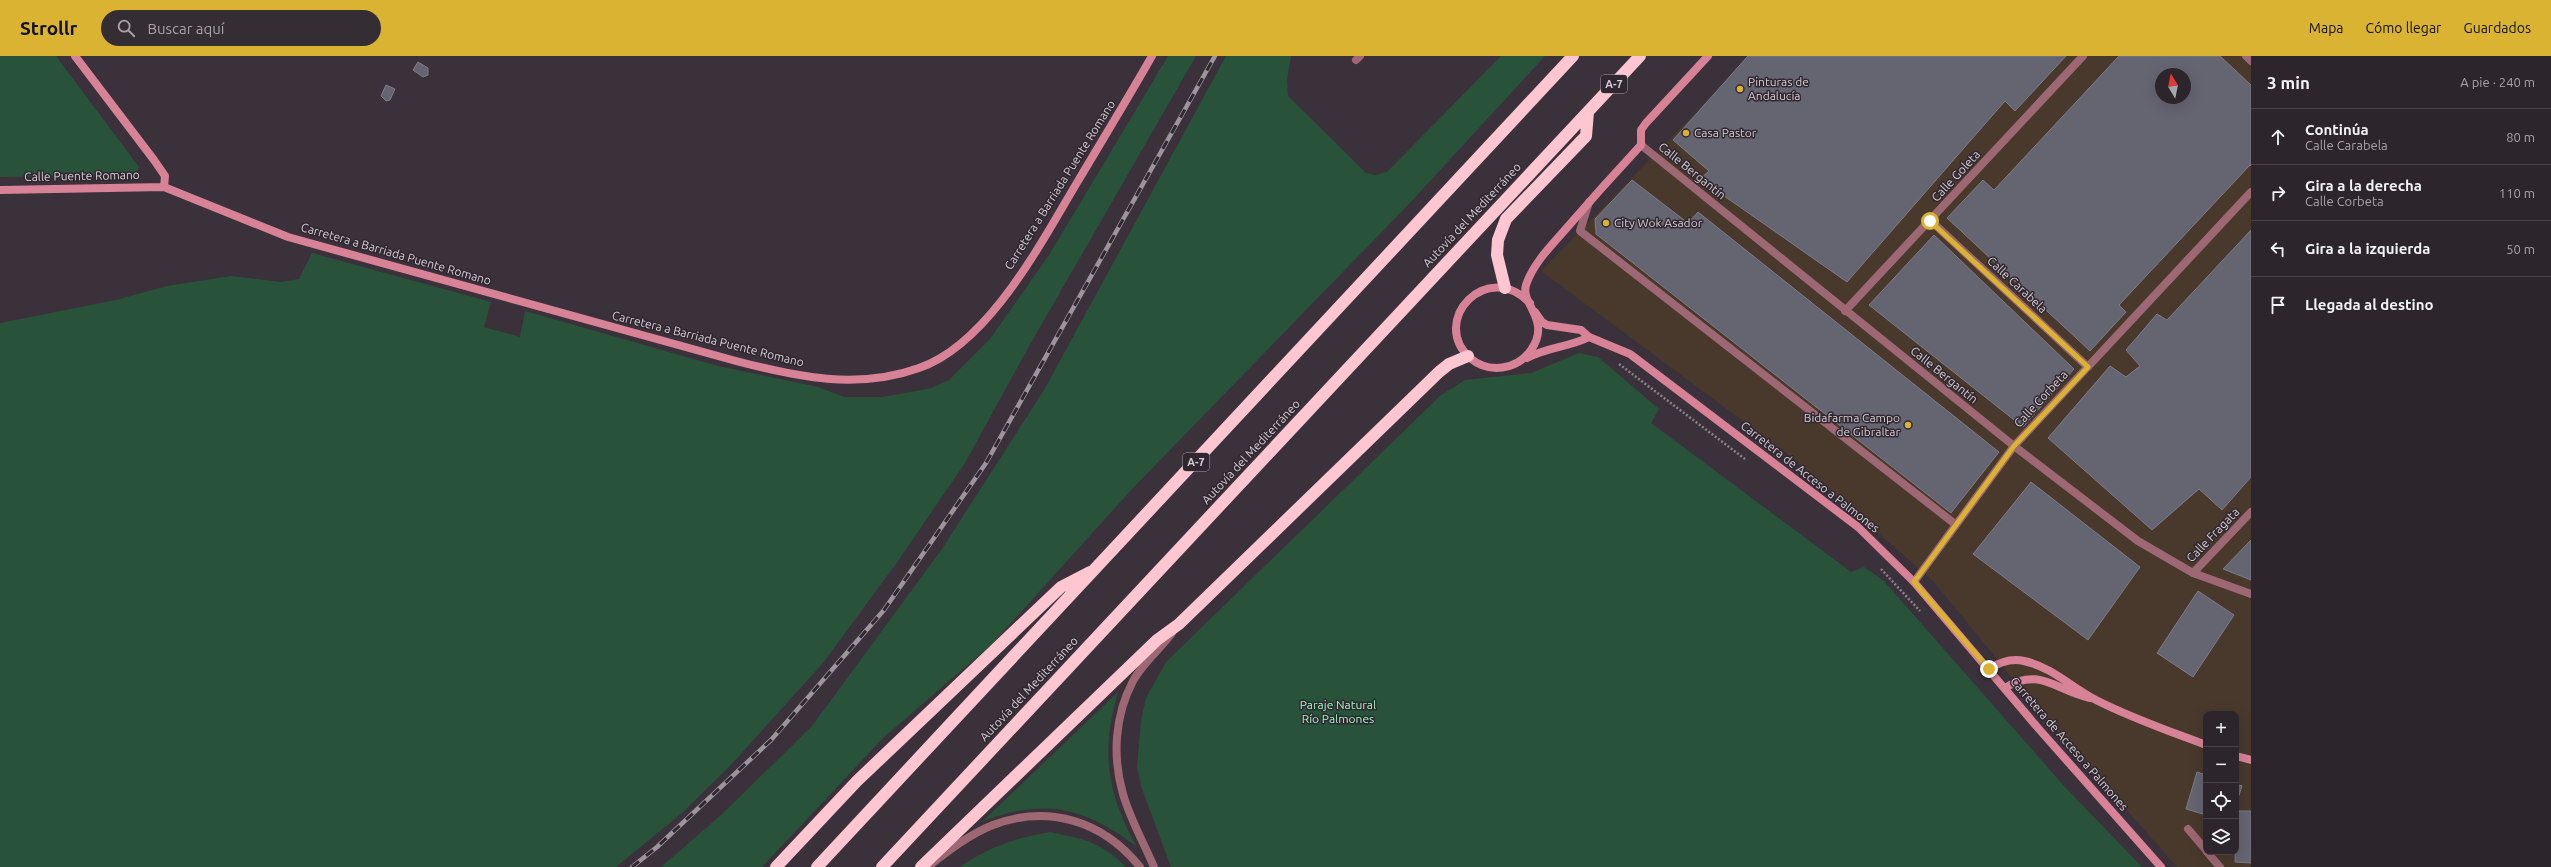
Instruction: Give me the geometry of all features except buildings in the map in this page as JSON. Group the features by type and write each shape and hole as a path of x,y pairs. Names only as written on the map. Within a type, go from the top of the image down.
{"highway":[{"name":"A-7","path":"817,867 1098,568 1573,56"},
{"name":"Autovía del Mediterráneo","path":"882,867 1640,56"},
{"path":"1505,288 1497,256 1498,240 1506,220 1586,136 1588,112"},
{"path":"920,867 1157,640 1179,624 1439,372 1449,364 1468,356"},
{"path":"776,867 858,781 1061,587 1098,568"}],"street":[{"path":"75,56 158,166 164,176 164,187"},
{"name":"Carretera a Barriada Puente Romano","path":"164,187 288,237 736,361 804,377 835,380 866,380 921,368 948,353 972,335 1004,297 1036,252 1152,56"},
{"path":"1518,363 1532,349 1538,331 1535,312 1525,292 1526,285 1539,260 1641,145 1642,130 1646,123 1708,56"},
{"name":"Calle Goleta","path":"1845,311 2083,56"},
{"path":"2246,56 2251,61"},
{"name":"Calle Bergantín","path":"1641,145 2014,446 2138,541 2193,573 2251,594"},
{"name":"Calle Puente Romano","path":"0,190 164,187"},
{"name":"Calle Corbeta","path":"1914,582 1955,524 2014,446 2251,192"},
{"path":"1589,202 1580,231 1955,524"},
{"name":"Calle Carabela","path":"1930,221 2088,367"},
{"path":"1530,303 1523,296 1505,288 1481,290 1469,298 1458,315 1457,334 1460,344 1468,356 1489,368 1504,368 1518,363 1546,349 1580,342 1589,337"},
{"name":"Carretera de Acceso a Palmones","path":"1535,312 1542,322 1547,325 1581,330 1589,337 1630,354 1858,527 1914,582 2161,867"},
{"name":"Calle Fragata","path":"2193,573 2251,512"},
{"path":"1154,867 1123,794 1118,771 1117,733 1121,707 1134,679 1179,624"},
{"path":"1989,669 2000,663 2014,660 2032,663 2064,679 2093,698 2129,716 2203,745"},
{"path":"2005,688 2020,680 2044,680 2081,696 2093,698"},
{"path":"2239,757 2251,760"},
{"path":"928,867 966,839 992,825 1013,819 1040,816 1069,819 1096,828 1115,841 1140,867"},
{"path":"2188,829 2203,846"},
{"path":"2210,855 2220,867"}],"path":[{"path":"1616,347 1619,364 1747,460"},
{"path":"1879,567 1922,612"}],"shaded area":[{"path":"1751,56 2251,56 2251,867 2177,867 2031,701 1934,582 1794,459 1541,271"}],"green space":[{"path":"0,56 56,56 139,167 135,175 0,177"},
{"path":"1168,56 1196,56 1028,348 965,463 898,561 823,663 730,766 682,813 616,867 0,867 0,323 116,300 167,286 231,276 281,282 299,279 312,253 491,302 484,327 520,337 525,311 718,366 818,387 844,397 883,397 932,388 949,380 990,339 1049,255"},
{"path":"1226,56 1291,56 1287,80 1288,96 1366,173 1376,175 1387,172 1501,56 1545,56 1409,204 1133,488 992,644 883,738 762,867 661,867 721,815 812,726 942,549 1044,390"},
{"name":"Paraje Natural Río Palmones","path":"1579,353 1598,357 1659,409 1651,423 1851,572 1864,567 1883,580 2064,786 2142,867 1171,867 1142,789 1137,767 1141,721 1146,698 1166,662 1441,395 1465,380 1531,373"},
{"path":"1118,692 1109,734 1109,770 1118,807 1136,846 1099,822 1063,810 1026,810 1005,814 983,821"},
{"path":"1050,832 1073,837 1100,847 1126,867 960,867 981,854 1003,844"}],"railway":[{"path":"632,867 657,847 771,740 884,610 986,463 1215,56"}],"place":[{"name":"Pinturas de Andalucía","path":"1740,89"},
{"name":"Casa Pastor","path":"1686,133"},
{"name":"City Wok Asador","path":"1606,223"},
{"name":"Bidafarma Campo de Gibraltar","path":"1908,425"}],"route":[{"path":"1930,221 2088,367 2014,446 1955,524 1914,582 1989,669"}]}
